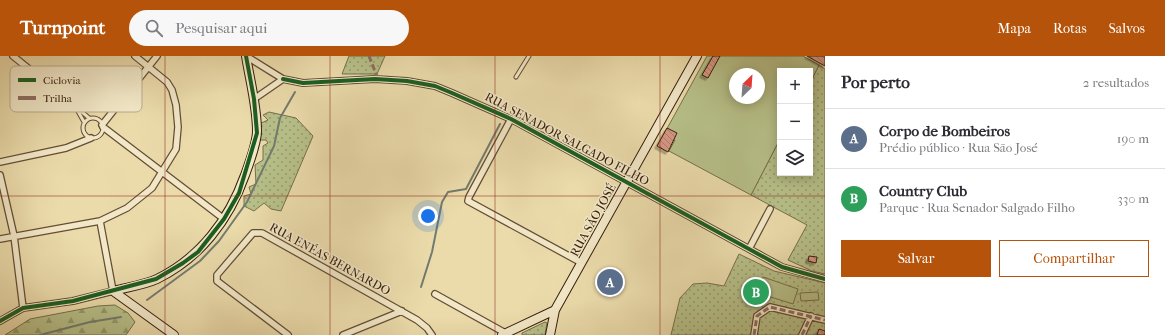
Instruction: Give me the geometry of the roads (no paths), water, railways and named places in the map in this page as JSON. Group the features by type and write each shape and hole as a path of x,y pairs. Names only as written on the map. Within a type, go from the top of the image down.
{"street":[{"path":"13,56 25,66"},
{"path":"0,239 100,221 127,208 152,188 176,149 178,127 176,105 172,90 167,82 135,56"},
{"path":"142,75 157,56"},
{"path":"246,56 282,79 254,99"},
{"path":"0,321 23,308 74,301 156,279 198,252 224,219 239,193 257,133 254,99 246,56"},
{"name":"RUA SÃO JOSÉ","path":"550,335 555,310 580,262 697,56"},
{"name":"RUA SENADOR SALGADO FILHO","path":"282,79 303,83 375,79 407,81 446,90 475,101 510,119 782,267 825,279"},
{"path":"113,112 102,126 224,219"},
{"path":"510,119 469,196 468,201 580,262"},
{"path":"0,162 66,148 91,138"},
{"path":"0,175 14,236 23,308"},
{"path":"749,249 770,209"},
{"path":"100,221 113,291 174,335"},
{"name":"RUA ENÉAS BERNARDO","path":"288,335 217,281 217,275 253,233 262,233 402,311 427,328 432,335"},
{"path":"435,294 506,334 555,310"},
{"path":"754,335 757,316 770,307 825,320"},
{"name":"RUA ENÉAS BERNARDO","path":"343,335 402,311"},
{"path":"802,335 811,316"}],"lane":[{"path":"516,77 529,56"},
{"path":"78,112 84,122 83,132 91,138 100,135 102,126 98,120 89,118 82,112"},
{"path":"84,122 89,118"}],"waterway":[{"path":"147,300 200,261 219,241 247,202 274,146 280,118 295,92"},
{"path":"421,287 432,252 442,202 448,192 466,189 500,124"},
{"path":"40,335 90,322 121,317"}],"place":[{"name":"Corpo de Bombeiros","path":"610,282"},
{"name":"Country Club","path":"756,292"}]}
